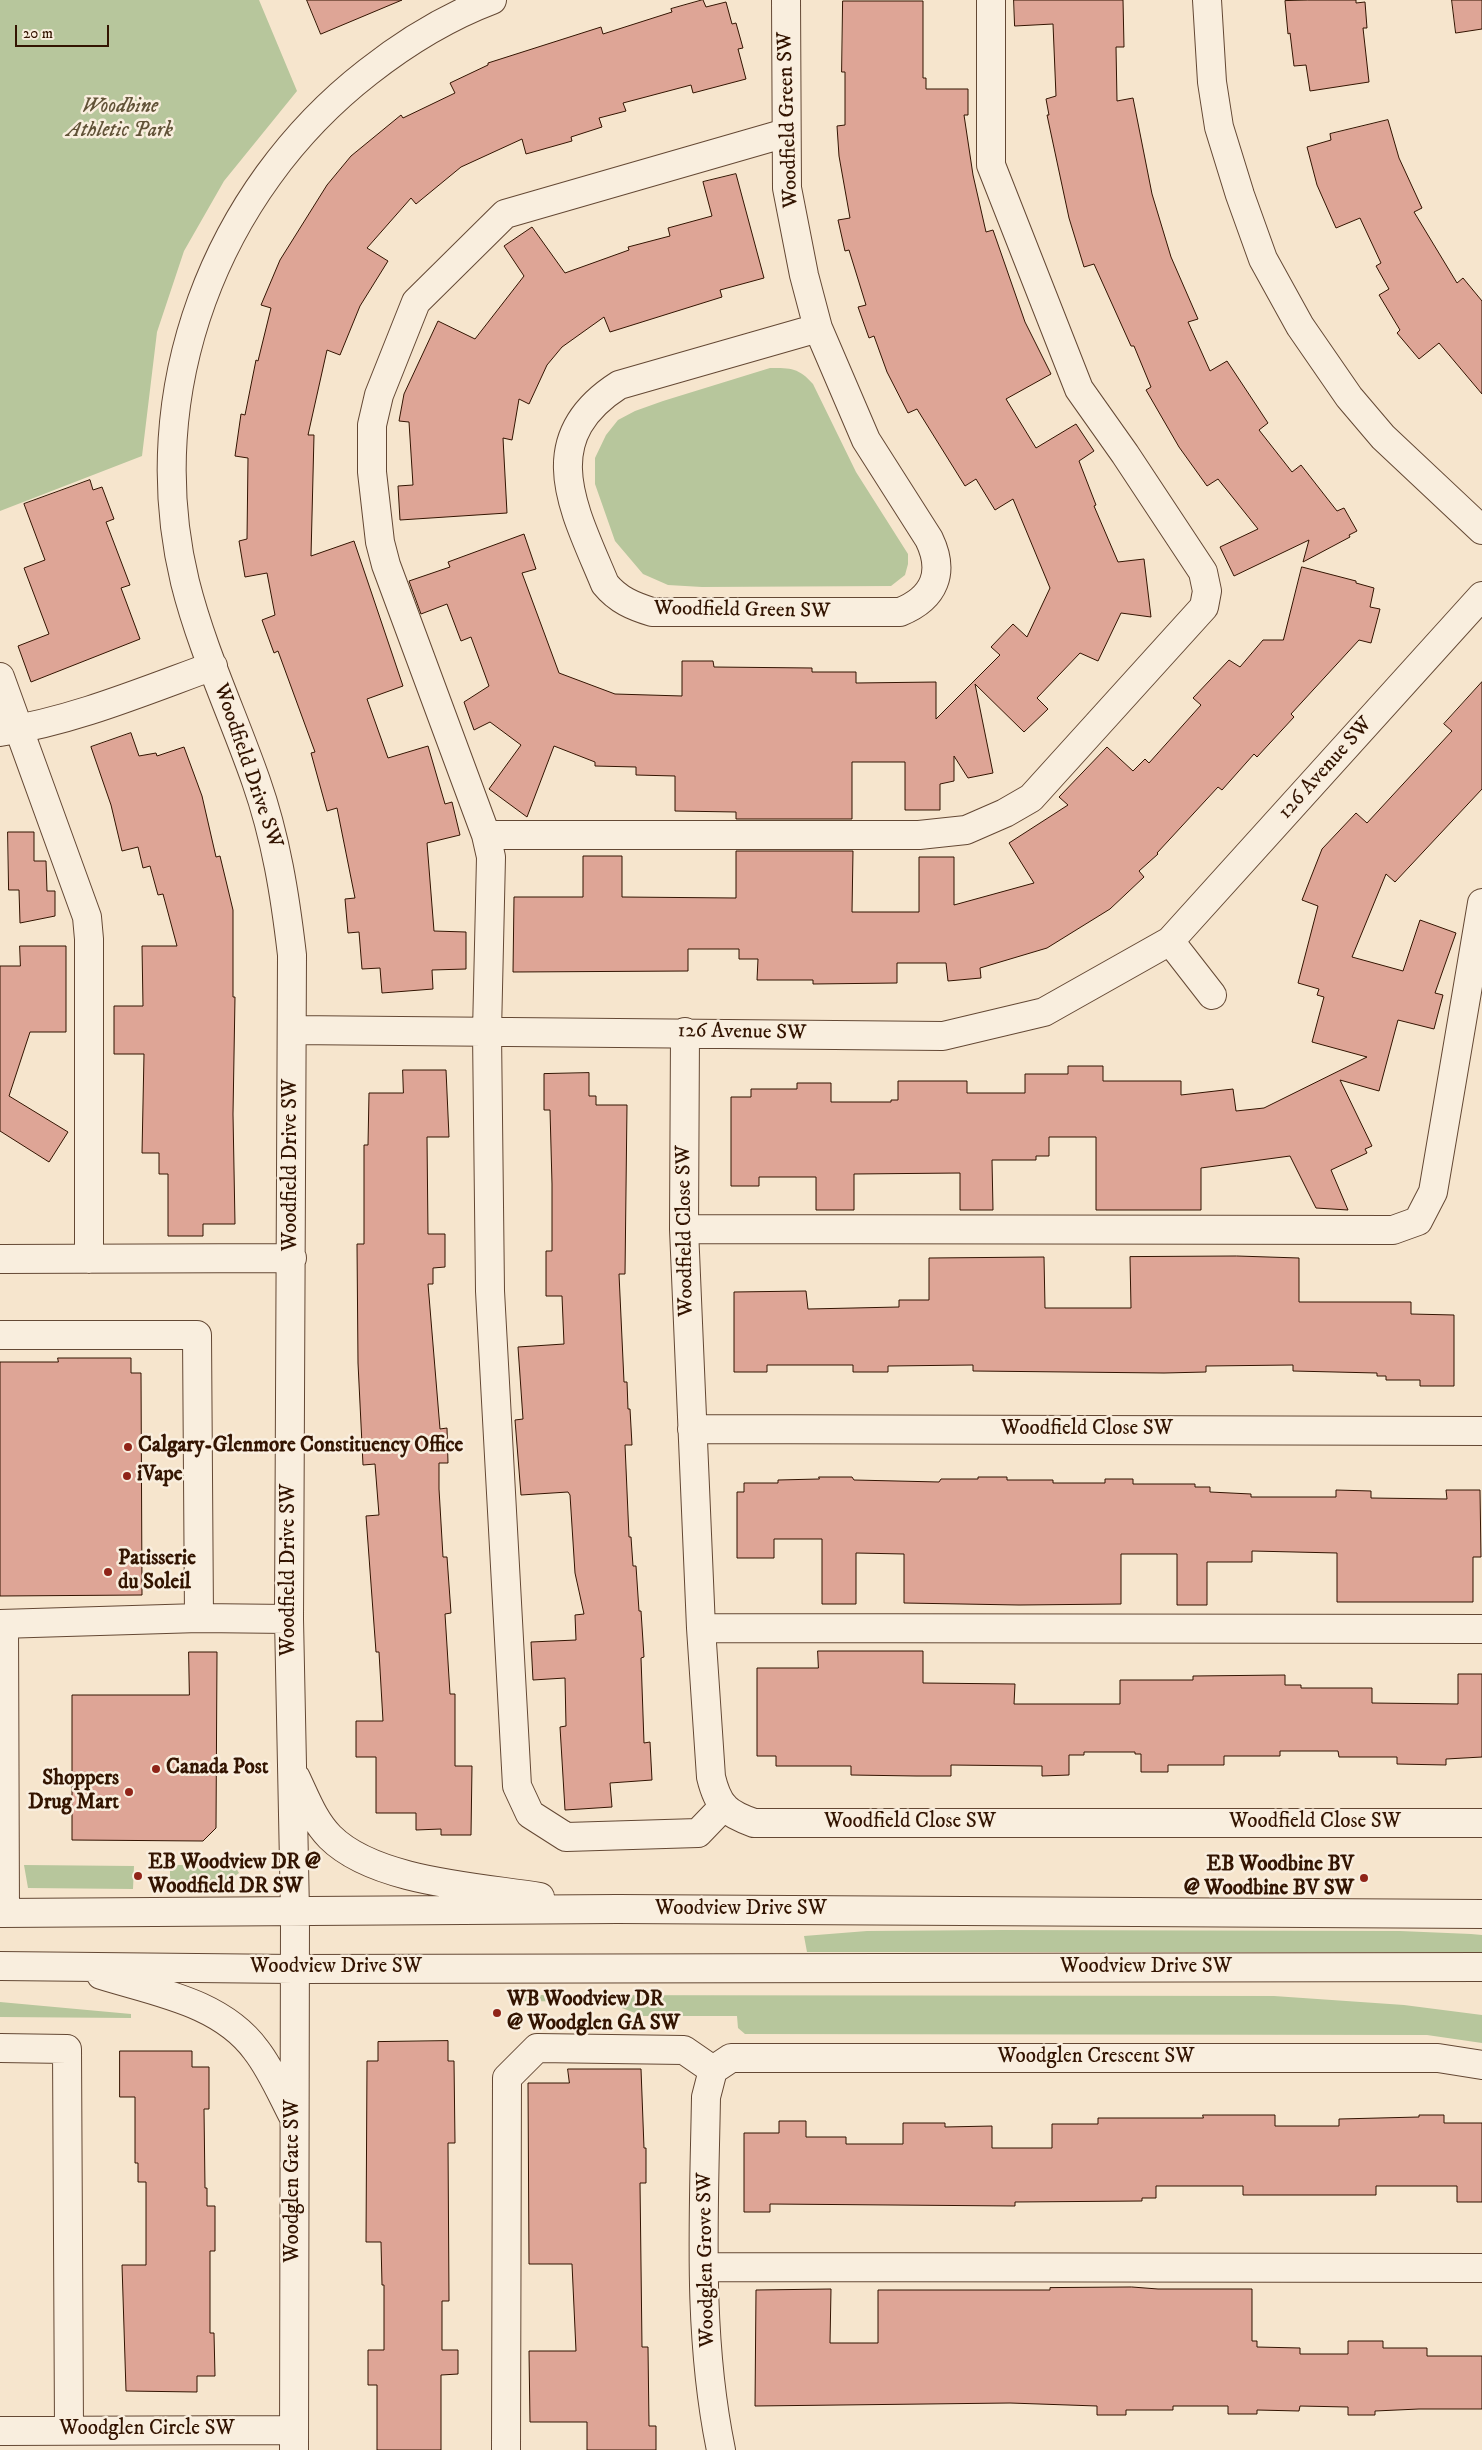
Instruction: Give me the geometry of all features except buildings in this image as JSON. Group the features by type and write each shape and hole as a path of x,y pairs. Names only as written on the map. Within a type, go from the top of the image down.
{"street":[{"name":"Woodfield Green SW","path":"786,0 787,188 804,274 818,328 866,440 936,553 936,572 929,592 912,607 900,612 652,612 629,604 614,595 605,584 598,568 571,498 567,476 571,440 577,427 595,402 619,385 818,328"},
{"path":"486,835 919,835 966,830 1006,813 1031,798 1204,607 1207,591 1204,572 1125,454 1078,389 991,165 991,0"},
{"path":"1207,0 1212,82 1219,127 1240,195 1263,259 1300,326 1349,397 1383,437 1482,530"},
{"name":"Woodfield Drive SW","path":"294,1912 289,1619 292,955 278,856 257,782 213,666 185,582 176,534 172,485 172,435 178,386 189,338 213,269 228,236 252,197 279,159 310,124 346,89 387,58 429,30 480,2"},
{"path":"724,1806 698,1833 566,1837 530,1814 517,1786 490,1291 487,1032 490,857 486,835 386,566 380,542 372,472 372,425 379,395 416,302 505,214 786,134"},
{"name":"126 Avenue SW","path":"292,1030 685,1032 943,1036 1044,1012 1170,941 1482,596"},
{"path":"10,730 103,706 213,666"},
{"path":"0,677 10,730 87,917 89,939 89,1259"},
{"path":"684,1229 1393,1230 1418,1221 1433,1192 1482,903"},
{"path":"1170,941 1212,995"},
{"name":"Woodfield Close SW","path":"685,1032 684,1229 701,1628 710,1777 716,1798 732,1815 754,1823 1482,1824"},
{"path":"0,1260 292,1258"},
{"path":"0,1335 196,1335 200,1618"},
{"name":"Woodfield Close SW","path":"692,1429 1482,1432"},
{"path":"3,1913 2,1624 200,1618 289,1619"},
{"path":"701,1628 1482,1629"},
{"path":"292,1769 317,1821 331,1838 361,1858 416,1877 618,1909"},
{"name":"Woodview Drive SW","path":"3,1913 618,1909 1482,1914"},
{"name":"Woodglen Gate SW","path":"294,1912 294,2440"},
{"path":"0,1966 78,1968 205,2008 237,2028 257,2050 294,2118"},
{"name":"Woodview Drive SW","path":"0,1966 294,1969 1482,1967"},
{"path":"1391,1967 1482,1986"},
{"path":"0,2048 67,2049 69,2430"},
{"path":"506,2450 507,2078 537,2048 684,2050 713,2070"},
{"name":"Woodglen Crescent SW","path":"713,2070 731,2058 1438,2058 1482,2065"},
{"name":"Woodglen Grove SW","path":"713,2070 706,2097 704,2267 709,2378 720,2450"},
{"path":"704,2267 1482,2268"},
{"name":"Woodglen Circle SW","path":"0,2430 69,2430 294,2440"}],"green space":[{"name":"Woodbine Athletic Park","path":"0,0 259,0 297,91 224,181 184,251 157,332 142,456 0,511"},
{"path":"770,368 794,370 813,384 856,472 908,554 905,575 891,586 702,587 668,585 643,574 615,541 595,484 595,458 606,435 618,420 635,411 663,401"},
{"path":"24,1865 134,1866 133,1889 28,1888"},
{"path":"162,1865 234,1865 239,1873 223,1882 215,1884 170,1889 170,1871 163,1871"},
{"path":"867,1931 1400,1931 1471,1934 1482,1935 1482,1952 807,1952 804,1936"},
{"path":"515,1995 1274,1996 1404,2005 1482,2015 1482,2043 1427,2035 745,2034 738,2028 737,2016 643,2016 606,2002 515,2001"},
{"path":"0,2002 131,2014 131,2018 0,2017"}],"place":[{"name":"Calgary-Glenmore Constituency Office","path":"128,1447"},
{"name":"iVape","path":"127,1476"},
{"name":"Patisserie du Soleil","path":"108,1572"},
{"name":"Canada Post","path":"156,1769"},
{"name":"Shoppers Drug Mart","path":"129,1792"},
{"name":"EB Woodview DR @ Woodfield DR SW","path":"138,1876"},
{"name":"EB Woodbine BV @ Woodbine BV SW","path":"1364,1878"},
{"name":"WB Woodview DR @ Woodglen GA SW","path":"497,2013"}]}
